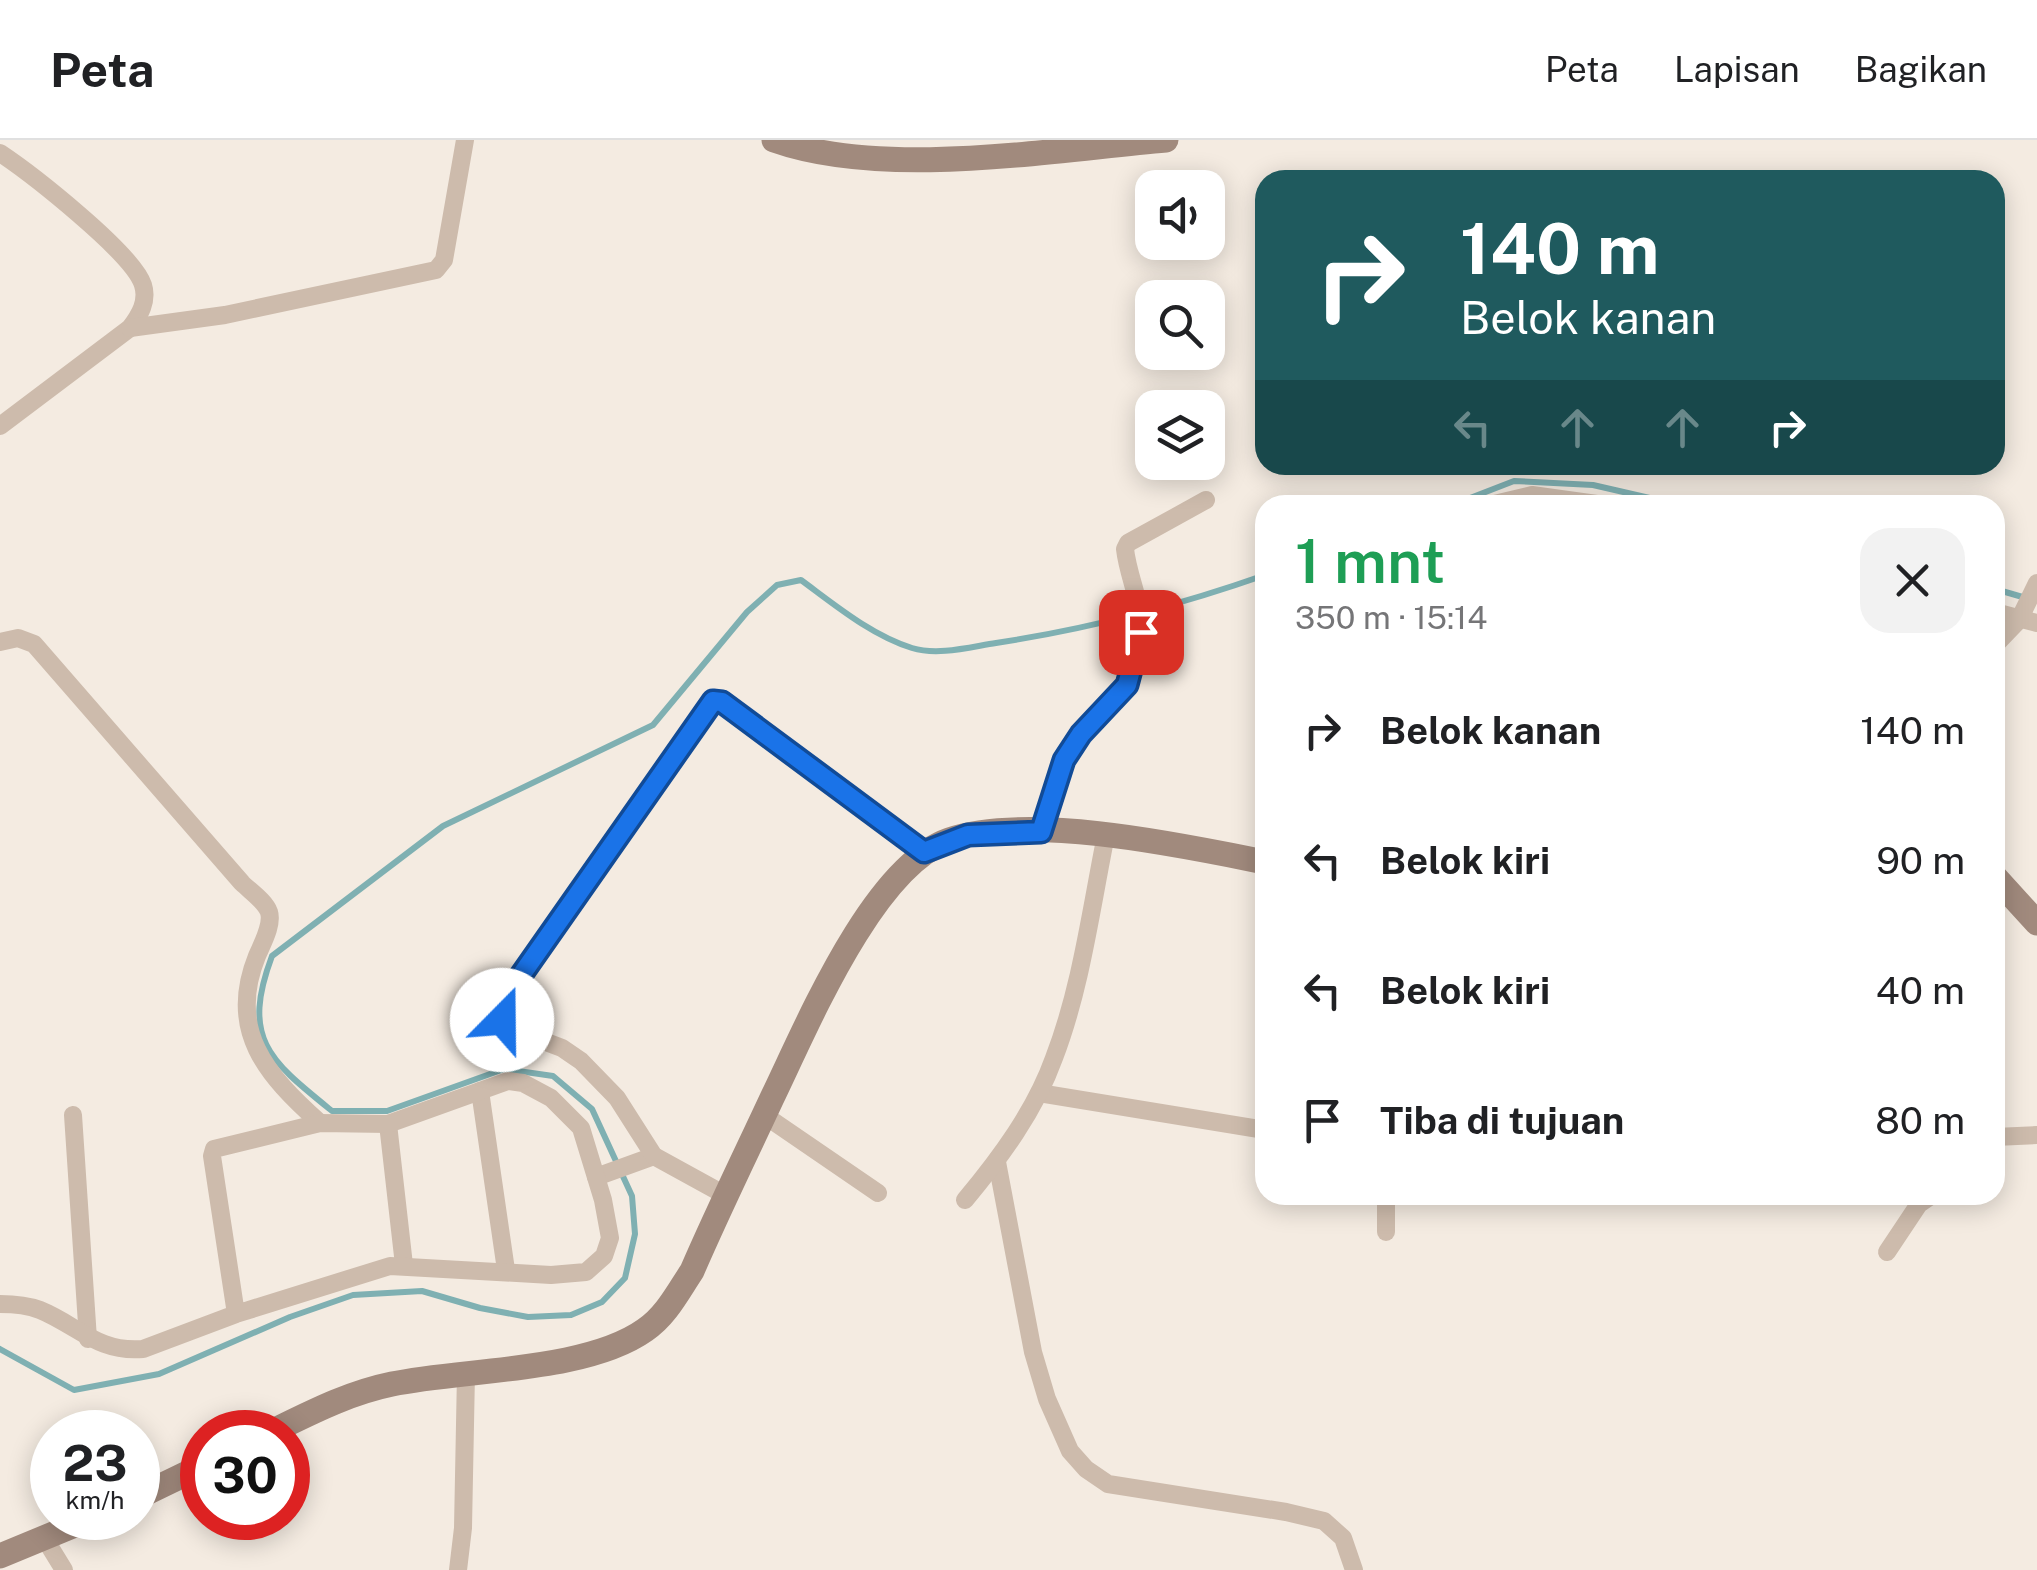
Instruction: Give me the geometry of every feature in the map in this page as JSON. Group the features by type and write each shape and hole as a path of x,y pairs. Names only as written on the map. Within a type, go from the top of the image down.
{"street":[{"path":"130,328 225,315 436,270 444,260 465,140"},
{"path":"774,140 819,152 912,160 1166,140"},
{"path":"0,154 58,195 137,274 142,283 143,306 130,328 0,426"},
{"path":"1041,832 1064,760 1081,734 1127,685 1136,661 1140,621 1126,558 1128,542 1206,500"},
{"path":"2005,637 2027,618 2037,582"},
{"path":"0,642 18,638 34,644 266,906 270,918 267,930 246,985 244,1007 250,1034 278,1083 320,1123"},
{"path":"726,1195 651,1158 617,1098 581,1061 562,1048 506,1027 502,1012 510,991 709,705 717,700 924,852"},
{"path":"310,1413 365,1391 600,1351 629,1341 649,1328 671,1304 692,1270 826,985 887,892 924,852 968,835 1041,832 1106,835 1255,860"},
{"path":"965,1200 997,1162 1039,1093 1065,1026 1106,835"},
{"path":"2005,888 2037,924"},
{"path":"0,1304 37,1309 88,1339 130,1350 347,1277 404,1264 572,1275 596,1265 610,1238 581,1128 536,1087 508,1081 388,1124 320,1123 212,1152 236,1314"},
{"path":"480,1091 506,1270"},
{"path":"1039,1093 1255,1128"},
{"path":"73,1114 88,1339"},
{"path":"764,1115 878,1193"},
{"path":"388,1124 404,1264"},
{"path":"2005,1137 2037,1135"},
{"path":"596,1178 651,1158"},
{"path":"997,1162 1033,1352 1047,1399 1070,1452 1108,1484 1324,1521 1344,1538 1354,1570"},
{"path":"1386,1205 1386,1232"},
{"path":"1888,1252 1918,1205"},
{"path":"458,1570 463,1528 466,1372"},
{"path":"0,1556 42,1540"},
{"path":"46,1540 64,1570"}],"waterway":[{"path":"1478,495 1514,481 1593,485 1636,495"},
{"path":"0,1349 74,1390 159,1374 290,1317 353,1295 422,1291 528,1317 571,1315 602,1302 625,1278 635,1234 632,1196 592,1109 553,1076 504,1069 387,1111 332,1111 292,1077 267,1046 259,1008 272,956 443,826 653,725 747,612 777,585 801,580 882,635 912,648 943,651 1098,624 1255,578"},
{"path":"2005,592 2026,598"}],"route":[{"path":"502,1020 510,991 713,701 722,702 924,852 968,835 1041,832 1064,760 1081,734 1127,685 1141,632"}]}
